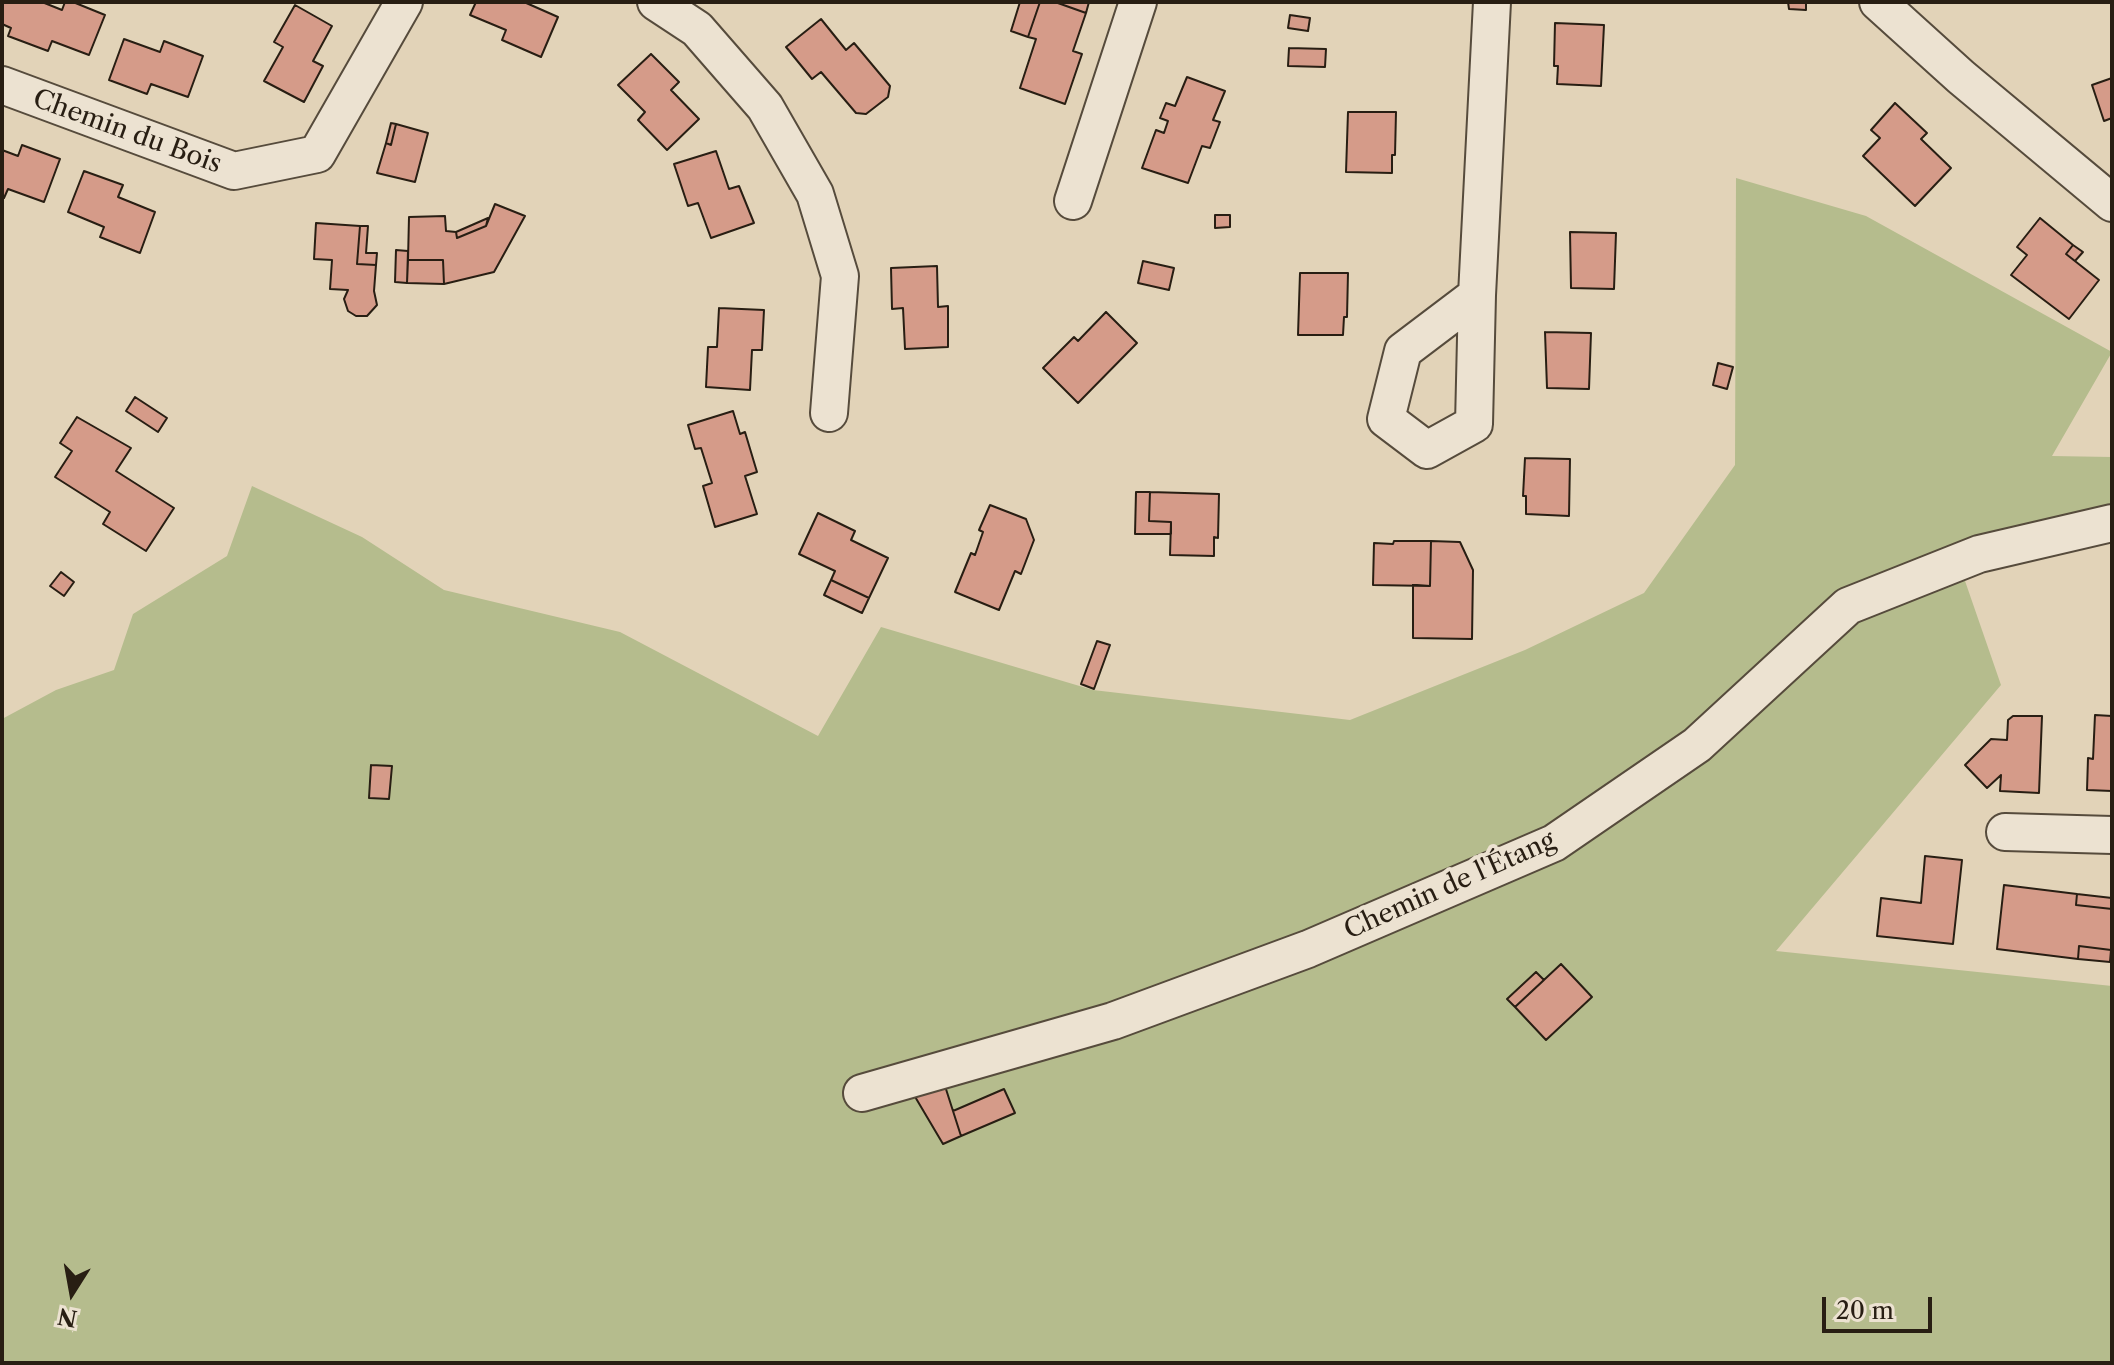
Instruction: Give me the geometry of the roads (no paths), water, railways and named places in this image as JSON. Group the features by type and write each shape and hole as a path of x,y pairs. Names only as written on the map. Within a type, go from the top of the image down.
{"street":[{"name":"Chemin du Bois","path":"2,85 234,171 317,154 404,2"},
{"path":"656,2 697,29 765,107 815,194 840,276 829,413"},
{"path":"1073,201 1138,2"},
{"path":"1477,295 1492,2"},
{"path":"1878,2 1961,77 2112,203"},
{"name":"Chemin de l'Étang","path":"862,1093 1113,1021 1308,949 1554,843 1697,745 1848,606 1979,554 2112,523"},
{"path":"2005,832 2112,835"}]}
